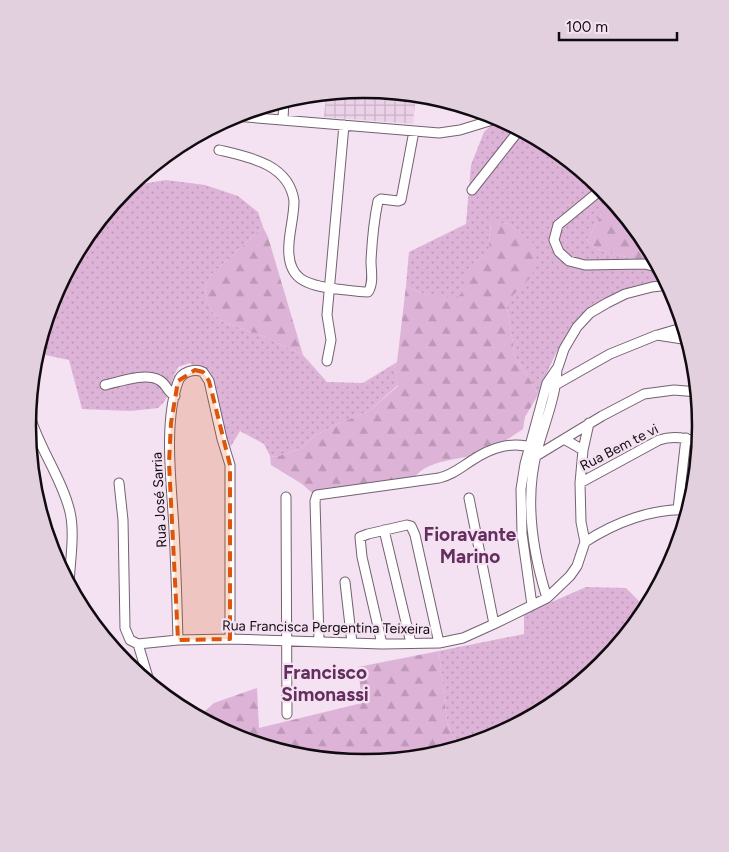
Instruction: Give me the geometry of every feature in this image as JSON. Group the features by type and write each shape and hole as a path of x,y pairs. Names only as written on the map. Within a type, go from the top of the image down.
{"street":[{"path":"283,119 284,108"},
{"path":"254,117 414,132 450,133 487,122"},
{"path":"327,361 331,346 331,334 327,315 344,125"},
{"path":"219,150 258,159 287,181 294,201 289,242 290,266 294,272 308,283 330,288 365,292 369,291 372,279 372,254 378,201 401,200 414,132"},
{"path":"472,190 515,135"},
{"path":"596,193 558,225 554,240 559,252 569,261 586,264 651,266"},
{"path":"547,598 537,567 531,531 531,482 534,451 552,384 564,349 577,327 590,313 607,302 625,294 644,288 661,286"},
{"path":"552,384 610,354 678,329"},
{"path":"658,335 681,339"},
{"name":"Rua José Sarria","path":"178,640 175,532 169,463 172,412 178,381 185,373 195,370 203,372 209,381 230,465 230,639"},
{"path":"105,385 148,376 159,380 166,386 170,394 175,396"},
{"path":"319,641 315,501 317,495 440,478 452,474 481,454 515,444 534,451 564,439 589,423 644,394 674,390 691,391"},
{"path":"589,423 583,450 580,483 581,522 585,542 628,519 678,508 682,509"},
{"path":"36,431 67,502 70,514 72,529 70,571"},
{"name":"Rua Bem te vi","path":"580,483 659,440 669,437 692,440"},
{"path":"678,508 686,438"},
{"path":"564,439 583,450"},
{"path":"532,605 521,519 523,475 534,451"},
{"path":"119,483 123,520 125,628 130,640 138,644 146,671"},
{"path":"286,497 287,714"},
{"path":"469,498 494,624"},
{"path":"382,644 362,557 360,537 407,525 411,526 418,546 439,642"},
{"path":"384,530 411,643"},
{"name":"Rua Francisca Pergentina Teixeira","path":"138,644 178,640 230,639 382,644 439,642 463,638 547,598 570,576 581,556 585,542"},
{"path":"345,582 352,643"}],"highlighted area":[{"path":"195,370 203,372 209,381 230,465 230,639 178,640 169,463 171,423 178,381"}],"shaded area":[{"path":"343,98 386,98 415,102 413,124 324,117 325,101"}],"green space":[{"path":"492,124 510,132 547,153 581,179 607,205 587,240 597,249 650,263 660,282 640,285 616,293 585,314 563,341 538,395 515,356 506,302 515,292 532,243 509,224 491,222 489,243 492,255 475,261 465,289 457,299 428,296 406,286 409,252 466,224 471,165 484,132"},
{"path":"166,180 205,185 238,196 258,212 263,227 210,276 205,288 207,301 213,313 223,322 263,336 303,355 327,382 363,383 394,364 398,385 369,411 316,435 299,449 276,457 270,456 264,444 240,431 231,446 218,436 214,405 209,387 198,370 190,363 178,367 173,378 171,390 158,408 131,411 82,409 69,360 44,355 47,341 61,300 80,262 104,226 143,184"},
{"path":"607,205 625,226 650,263 597,249 587,240"},
{"path":"491,221 509,224 533,243 537,265 530,278 506,302 515,356 538,395 525,417 523,429 487,451 437,463 421,471 415,477 317,497 302,484 271,465 270,456 276,457 299,449 316,435 369,411 398,386 394,364 397,362 406,286 428,296 457,298 465,289 465,273 475,261 491,255 489,243"},
{"path":"263,227 268,237 303,355 263,336 223,322 213,313 207,301 205,288 210,276"},
{"path":"586,587 626,588 641,603 625,626 597,658 547,699 510,720 455,741 447,722 439,651 524,634 524,612 538,608"},
{"path":"439,651 447,722 455,741 429,748 386,754 343,754 300,748 259,737 204,712 214,703 257,688 259,728 362,703 358,667"}],"district":[{"name":"Fioravante Marino","path":"470,545"},
{"name":"Francisco Simonassi","path":"325,683"}]}
